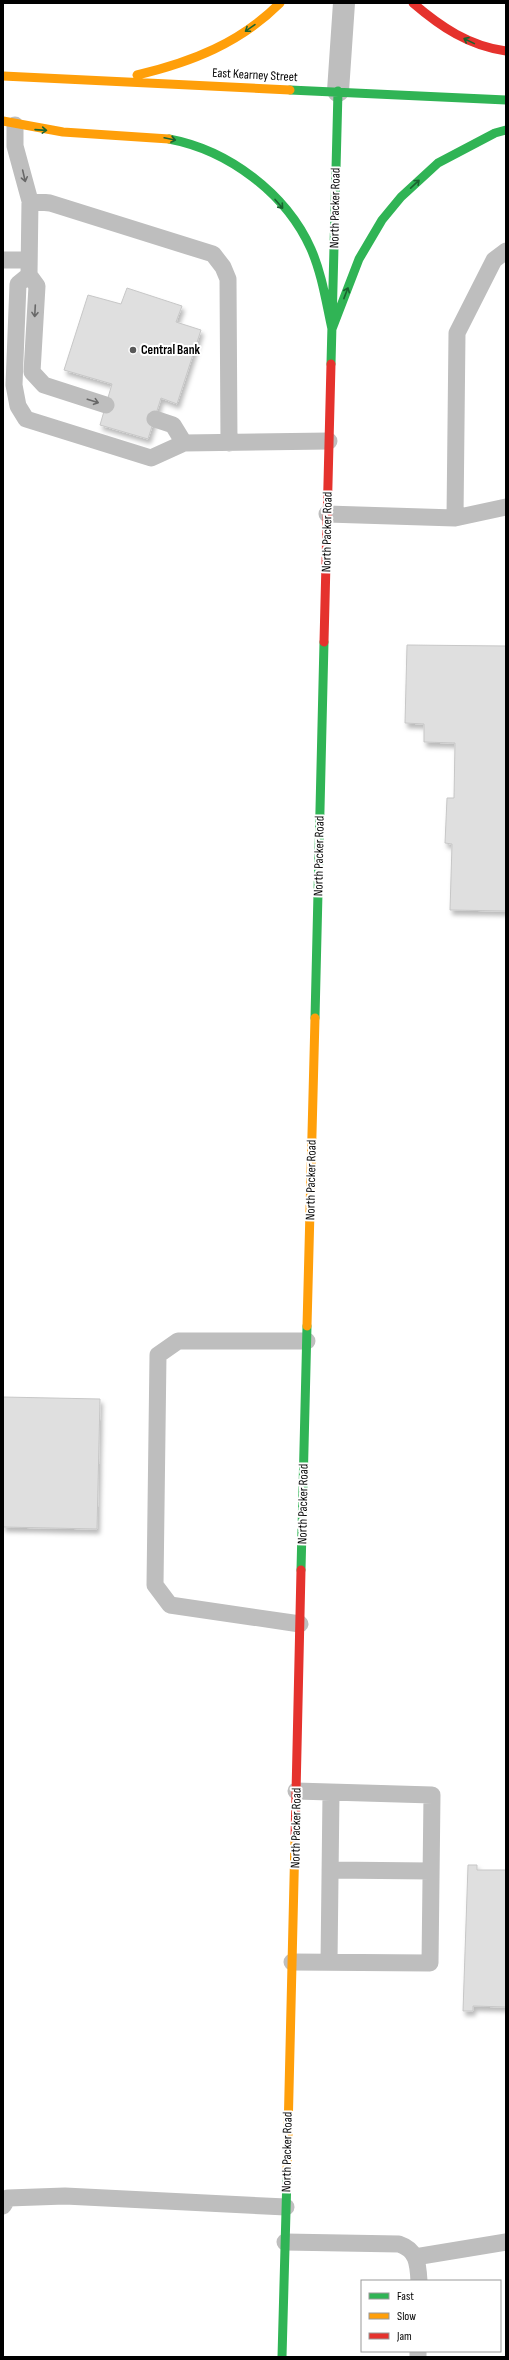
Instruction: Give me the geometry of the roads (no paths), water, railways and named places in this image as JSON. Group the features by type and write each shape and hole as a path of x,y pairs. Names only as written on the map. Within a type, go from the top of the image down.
{"street":[{"path":"112,81 179,66 217,51 267,17 280,3"},
{"name":"North Packer Road","path":"282,2357 338,91 344,3"},
{"path":"413,3 440,27 480,46 506,51"},
{"name":"East Kearney Street","path":"3,76 506,100"},
{"path":"9,123 30,129 167,138 198,146 229,161 259,181 306,239 318,269 332,329"},
{"path":"332,329 359,259 382,220 401,197 438,163 495,133 506,130"}],"lane":[{"path":"9,123 30,201 29,267 36,286 32,372 44,385 106,405"},
{"path":"30,201 50,203 213,254 223,267 228,279 229,443"},
{"path":"455,518 457,332 494,260 506,251"},
{"path":"3,260 29,267"},
{"path":"29,267 18,284 14,386 18,406 26,419 151,458 184,444 329,441"},
{"path":"154,419 173,426 184,444"},
{"path":"328,514 455,518 506,506"},
{"path":"300,1624 170,1605 155,1585 158,1356 178,1341 307,1341"},
{"path":"292,1962 430,1963 432,1795 296,1792"},
{"path":"329,1962 331,1793"},
{"path":"330,1870 431,1872"},
{"path":"3,2206 8,2198 65,2196 286,2207"},
{"path":"285,2242 399,2244 410,2248 415,2257 419,2280"},
{"path":"415,2257 506,2242"}],"place":[{"name":"Central Bank","path":"133,350"}]}
